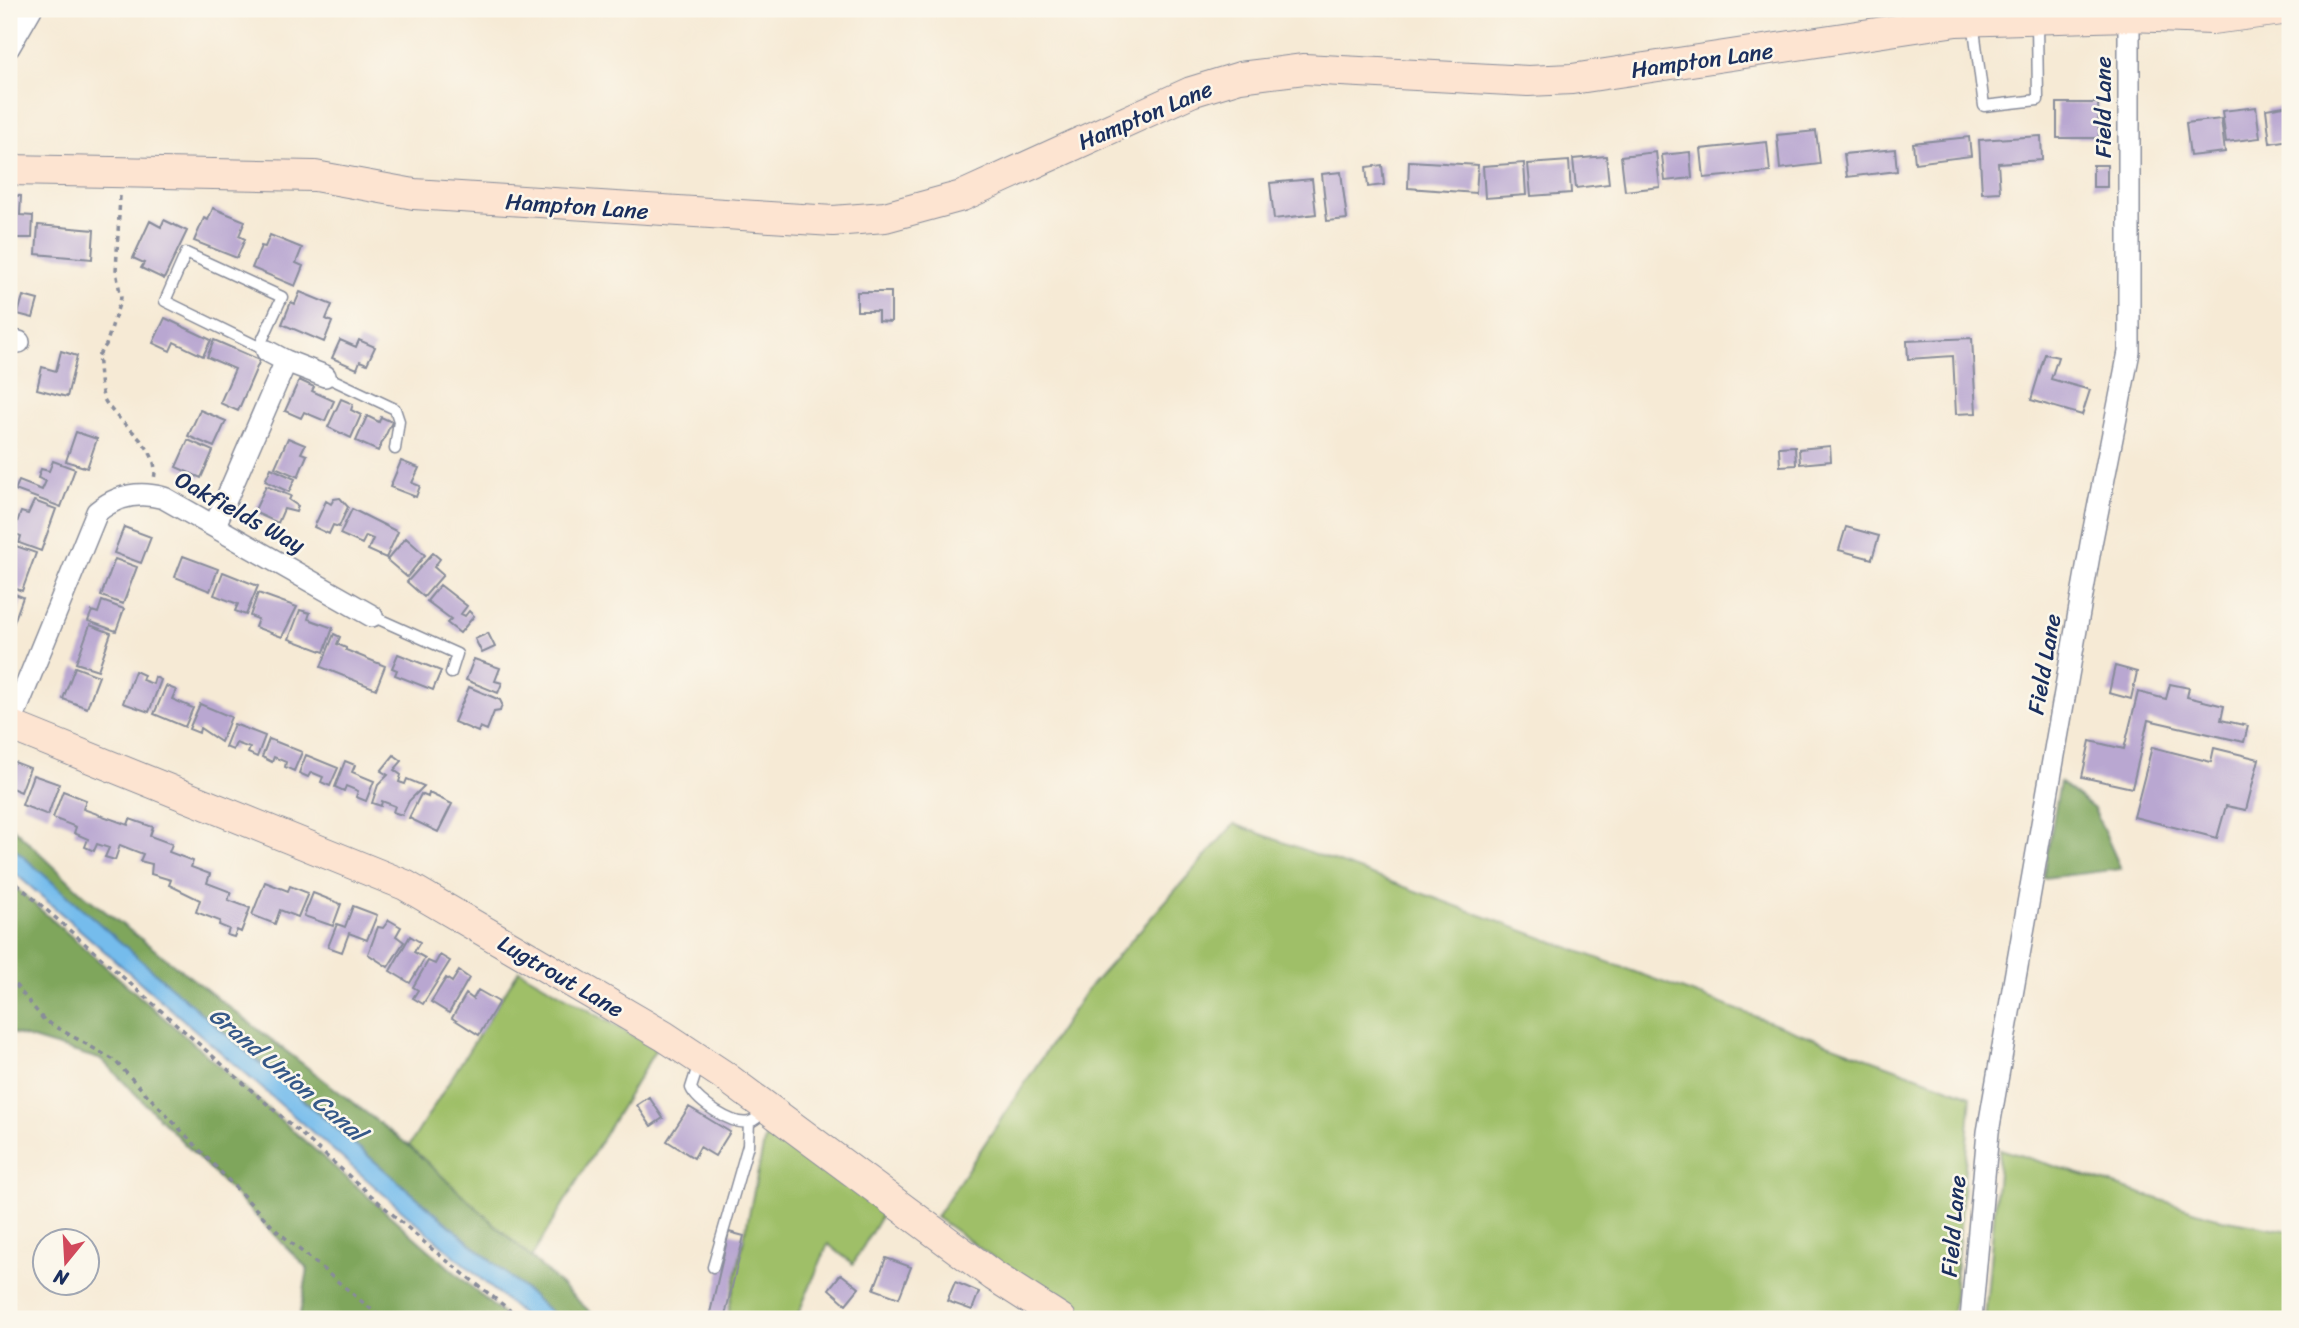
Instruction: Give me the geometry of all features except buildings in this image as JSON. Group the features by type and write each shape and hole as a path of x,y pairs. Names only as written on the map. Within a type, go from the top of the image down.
{"main road":[{"name":"Hampton Lane","path":"9,170 303,175 414,194 559,206 833,222 885,217 962,196 1191,92 1240,77 1304,69 1528,81 1572,79 1973,20 2112,14 2213,19 2290,9"},
{"name":"Lugtrout Lane","path":"9,725 405,885 700,1060 759,1114 926,1227 993,1276 1061,1319"}],"street":[{"path":"9,47 30,9"},
{"name":"Field Lane","path":"1971,1319 1988,1132 2091,544 2129,352 2112,14"},
{"path":"263,348 286,361 325,376"},
{"path":"215,525 286,361"},
{"name":"Oakfields Way","path":"9,725 97,512 127,496 150,494 215,525 372,617"}],"lane":[{"path":"1973,20 1984,106 2038,100 2037,18"},
{"path":"186,253 282,298 263,348 164,301 186,253"},
{"path":"325,376 395,409 399,421 395,449"},
{"path":"372,617 457,654 451,673"},
{"path":"713,1267 759,1114"}],"path":[{"path":"120,173 116,271 121,298 106,345 98,356 104,398 148,451 156,471 150,494"},
{"path":"9,877 432,1249 520,1319"},
{"path":"9,977 44,1020 114,1060 277,1231 383,1319"}],"green space":[{"path":"2060,782 2094,809 2121,869 2043,878"},
{"path":"9,824 84,895 409,1146 598,1319 559,1319 62,894 9,844"},
{"path":"1234,824 1971,1096 1952,1319 1091,1319 1005,1266 936,1217 1086,991"},
{"path":"9,882 508,1319 299,1319 308,1269 102,1060 9,1032"},
{"path":"519,970 656,1049 531,1258 409,1146"},
{"path":"769,1119 884,1211 853,1264 828,1244 796,1319 727,1319"},
{"path":"2000,1149 2222,1219 2290,1231 2290,1319 1985,1319"}],"water":[{"path":"9,844 202,1014 559,1319 527,1319 9,868"}],"water label":[{"name":"Grand Union Canal","path":"287,1074"}]}
